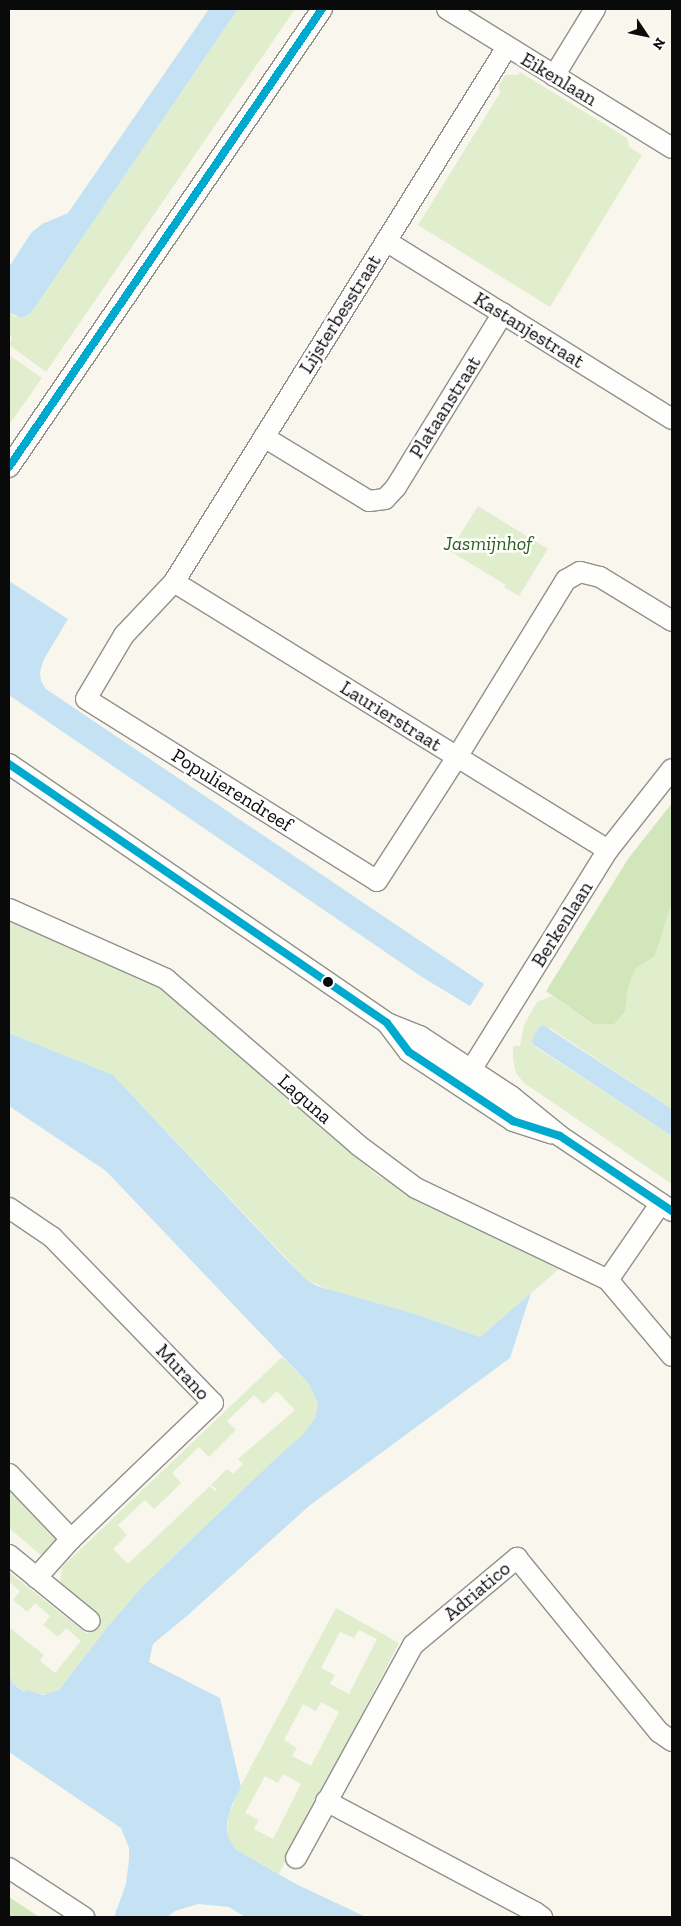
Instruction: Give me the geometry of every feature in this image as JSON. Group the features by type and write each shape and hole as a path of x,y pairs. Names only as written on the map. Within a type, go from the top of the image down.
{"street":[{"path":"9,467 322,9"},
{"name":"Eikenlaan","path":"447,9 554,76 670,140"},
{"path":"554,76 595,9"},
{"name":"Lijsterbesstraat","path":"174,582 506,47"},
{"name":"Kastanjestraat","path":"386,241 672,419"},
{"name":"Plataanstraat","path":"264,437 369,501 385,499 396,487 503,313"},
{"path":"458,757 566,580 580,572 600,576 672,621"},
{"name":"Laurierstraat","path":"174,582 608,850"},
{"name":"Populierendreef","path":"174,582 124,636 86,700 377,881 458,757"},
{"path":"9,764 387,1023 420,1036 466,1078 524,1106 560,1136 666,1207 608,1280"},
{"name":"Berkenlaan","path":"466,1078 608,850 672,769"},
{"name":"Laguna","path":"9,909 166,979 358,1145 416,1188 608,1280 672,1356"},
{"name":"Murano","path":"9,1208 52,1237 214,1403 70,1539 36,1578"},
{"path":"9,1474 70,1539"},
{"path":"9,1555 90,1621"},
{"name":"Adriatico","path":"296,1858 412,1645 517,1558 658,1732 672,1741"},
{"path":"326,1801 536,1912 542,1917"},
{"path":"9,1868 84,1917"}],"green space":[{"path":"238,9 295,9 46,372 9,345 12,338 9,335 9,312 16,317 31,313"},
{"path":"520,72 627,138 629,147 642,155 550,307 418,225 500,93 499,86 505,75 518,75"},
{"path":"9,355 42,378 9,425"},
{"name":"Jasmijnhof","path":"478,506 548,549 519,596 504,587 506,585 450,551"},
{"path":"672,803 672,902 655,956 635,969 628,987 625,1011 614,1024 593,1024 546,991 628,859"},
{"path":"672,902 672,1109 550,1028 534,1046 672,1136 672,1184 524,1083 516,1073 513,1046 520,1046 524,1025 537,1002 552,996 593,1024 625,1011 628,987 635,968 655,956"},
{"path":"9,918 160,988 378,1176 559,1269 480,1337 415,1314 335,1292 307,1280 113,1075 9,1033"},
{"path":"282,1357 309,1384 318,1404 315,1418 305,1434 276,1458 142,1587 109,1625 59,1690 47,1694 34,1694 26,1690 25,1692 11,1682 13,1680 9,1677 9,1627 44,1655 40,1661 55,1673 81,1641 66,1628 58,1637 43,1625 50,1616 35,1603 27,1612 13,1600 20,1591 9,1582 9,1572 87,1634 101,1617 60,1582 62,1567","holes":["277,1391 295,1410 238,1459 243,1464 233,1474 227,1469 211,1485 217,1489 215,1491 210,1486 128,1564 113,1549 127,1535 118,1525 145,1500 154,1509 168,1496 181,1483 172,1473 199,1447 209,1457 236,1430 227,1421 254,1395 263,1404"]},
{"path":"9,1486 62,1539 44,1558 9,1528"},
{"path":"336,1608 399,1643 279,1874 235,1849 227,1834 228,1818 239,1789","holes":["359,1630 377,1639 349,1694 330,1684 335,1675 321,1668 340,1632 354,1638","321,1702 339,1712 311,1766 292,1756 297,1748 284,1740 303,1704 316,1711","283,1774 301,1784 273,1839 254,1829 259,1820 245,1813 265,1776 278,1783"]},
{"path":"9,1897 39,1917 9,1917"}],"water":[{"path":"209,9 238,9 31,313 21,318 9,312 9,267 31,233 42,224 68,213"},
{"path":"9,581 68,619 44,659 40,672 41,681 46,689 484,984 470,1006 422,977 9,695"},
{"path":"543,1025 672,1109 672,1136 534,1045 532,1041 534,1036 539,1027"},
{"path":"9,1033 113,1075 283,1256 307,1280 317,1286 415,1314 480,1337 531,1293 510,1358 309,1506 153,1644 149,1662 220,1698 241,1787 232,1805 227,1822 227,1834 235,1849 296,1884 366,1917 245,1917 229,1907 198,1904 175,1911 167,1917 114,1917 126,1884 129,1860 129,1848 121,1828 9,1752 9,1677 13,1680 11,1682 24,1692 26,1690 43,1695 59,1690 109,1625 142,1587 276,1458 304,1434 315,1418 318,1404 309,1384 106,1171 9,1106"}],"transit line":[{"path":"9,467 322,9"},
{"path":"9,764 387,1023 409,1052 513,1121 560,1136 672,1211"}]}
